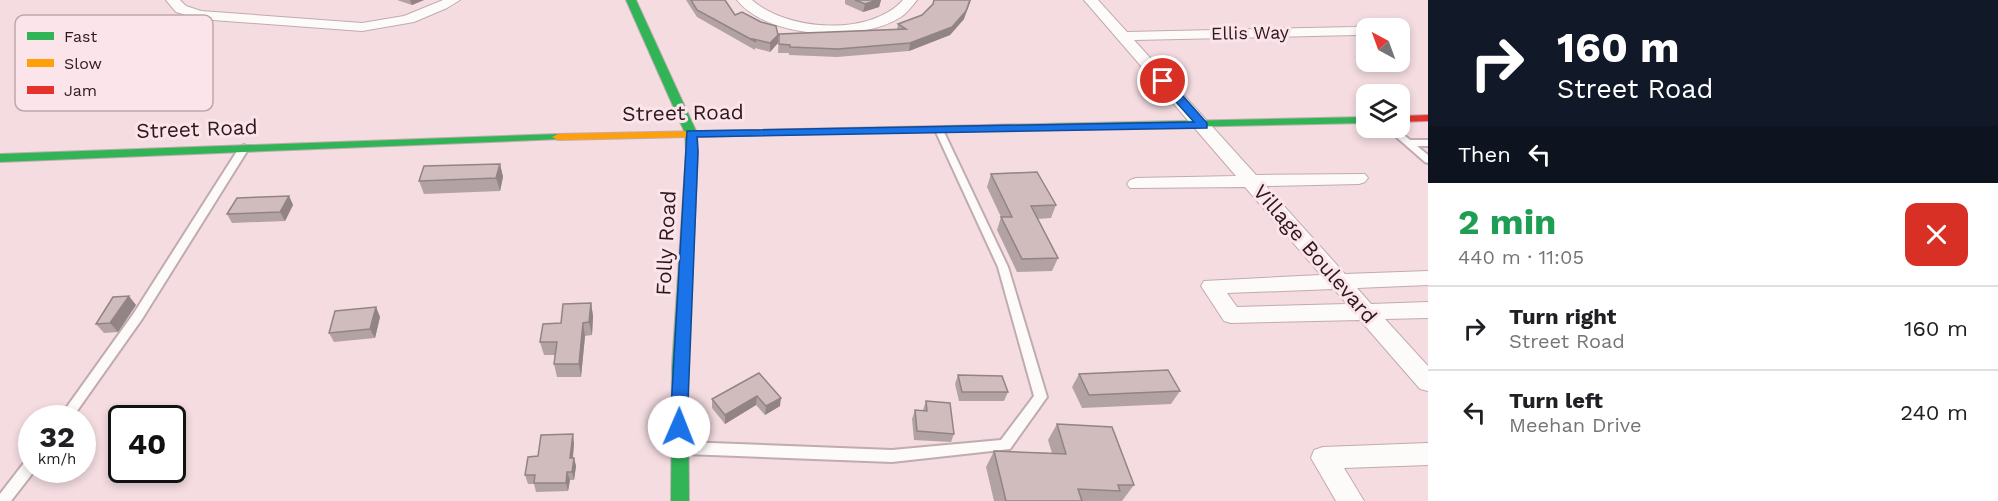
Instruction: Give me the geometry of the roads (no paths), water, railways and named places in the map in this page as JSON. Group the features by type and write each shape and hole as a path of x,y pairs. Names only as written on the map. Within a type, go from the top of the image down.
{"main road":[{"name":"Folly Road","path":"631,0 691,134 692,152 680,366 678,447 680,501"},
{"path":"1410,119 1428,118"},
{"name":"Street Road","path":"0,158 691,134 1356,120"}],"street":[{"path":"173,0 182,9 201,15"},
{"path":"213,16 362,27 388,25 417,18 453,0"},
{"path":"744,0 757,13 783,23 840,29 884,21 899,14 910,0"},
{"name":"Village Boulevard","path":"1091,0 1428,382"},
{"name":"Ellis Way","path":"1123,36 1356,31"},
{"path":"1137,184 1359,178"},
{"path":"1428,278 1211,286 1231,315 1428,310"},
{"path":"1351,501 1323,458 1428,454"}],"lane":[{"path":"678,447 892,456 1005,445 1041,397 1003,267 939,130"},
{"path":"1403,138 1428,160"},
{"path":"1409,143 1428,143"},
{"path":"74,405 138,316 244,148"},
{"path":"3,501 18,481"}]}
